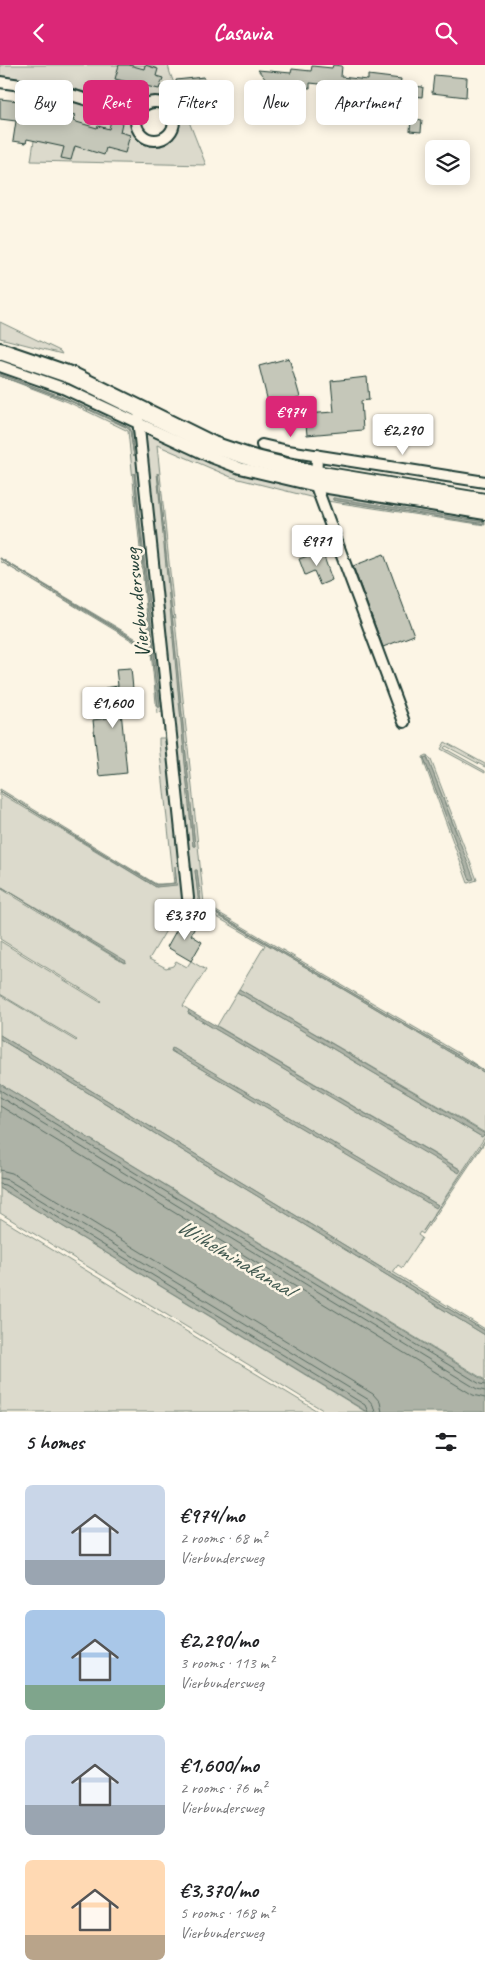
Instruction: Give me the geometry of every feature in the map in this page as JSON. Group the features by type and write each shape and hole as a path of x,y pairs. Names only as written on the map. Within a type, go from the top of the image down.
{"main road":[{"path":"0,351 73,376 138,416 213,445 316,480 485,502"}],"street":[{"path":"0,82 55,90 83,99"},
{"path":"0,366 63,387 103,405 138,416"},
{"name":"Vierbundersweg","path":"138,416 188,898"},
{"path":"262,445 485,482"},
{"path":"317,455 316,480 404,722"},
{"path":"316,480 485,514"}],"shaded area":[{"path":"0,65 168,65 173,80 159,80 159,96 149,98 149,80 83,80 83,92 73,89 73,80 28,80 0,76"},
{"path":"73,101 83,104 83,125 131,125 133,132 140,140 149,144 159,144 169,140 175,133 177,125 190,125 206,165 31,161 36,125 73,125"},
{"path":"0,322 60,351 62,354 0,338"},
{"path":"0,369 31,379 138,426 166,707 162,712 157,713 151,652 0,561 152,651 158,707 160,707 135,473 151,650 0,558 150,647 128,431 68,402 0,376 68,400 126,427 130,430 134,456 131,430 124,425 60,396 0,374"},
{"path":"144,429 312,489 318,499 231,477 157,445 204,904 460,1054 485,1071 201,904 197,870 195,871 199,904 485,1073 485,1133 239,989 265,945 191,902","holes":["158,473 195,846 193,846"]},
{"path":"326,491 485,518 485,522 333,498 333,500 485,525 327,501 324,494"},
{"path":"159,738 165,738 170,742 186,902 183,902 149,959 166,968 173,966 176,961 187,967 191,961 206,970 183,1006 189,1010 188,1013 459,1172 460,1169 217,1026 237,992 482,1137 485,1133 485,1137 423,1231 485,1140 485,1142 423,1234 420,1232 418,1235 422,1238 402,1268 398,1265 393,1272 485,1329 485,1331 0,1035 0,995 77,1040 0,994 0,941 101,1001 0,939 0,888 125,962 0,886 0,793 156,887 174,884","holes":["173,1049 438,1205 436,1207 171,1051"]},
{"path":"445,742 485,764 485,767 446,746 444,748 485,771 485,773 441,749"},
{"path":"427,755 431,760 477,880 468,883 423,757","holes":["427,757 458,836 470,880 424,758"]},
{"path":"0,789 156,884 165,884 156,885 0,791"},
{"path":"0,1039 485,1335 485,1380 0,1084"},
{"path":"0,1188 366,1412 326,1412 0,1213"},
{"path":"0,1218 319,1412 0,1412"}],"water":[{"path":"0,374 60,396 130,428 134,456 130,430 126,427 68,400 0,376"},
{"path":"134,473 160,707 158,707 152,651 0,559 151,649"},
{"path":"158,474 195,846 193,846"},
{"path":"333,498 485,522 485,524 333,500"},
{"path":"427,757 474,879 470,880 424,758"},
{"path":"0,791 156,885 175,883 175,866 177,885 156,887"},
{"path":"195,870 197,870 201,904 485,1071 485,1073 199,904"},
{"path":"0,886 126,961 125,963"},
{"path":"239,989 485,1134 482,1137 237,992"},
{"path":"189,1010 461,1170 459,1173 188,1013"},
{"path":"0,1035 485,1331 485,1335 0,1039"},
{"path":"172,1048 438,1205 436,1208 171,1051"},
{"name":"Wilhelminakanaal","path":"0,1084 485,1381 485,1412 367,1412 0,1188"}],"building":[{"path":"119,65 129,65 144,69 145,65 158,69 156,76 163,78 159,80 159,89 149,87 149,80 115,79"},
{"path":"333,65 342,66 341,77 368,80 316,80 316,84 310,83 310,88 306,88 306,80 266,80 258,70 291,73 292,69 311,71 312,66 332,68"},
{"path":"368,75 401,79 368,80"},
{"path":"434,75 467,78 466,97 432,93"},
{"path":"204,77 204,80 176,80"},
{"path":"418,87 423,87 422,97 418,96"},
{"path":"0,99 15,101 15,121 0,119"},
{"path":"418,119 422,120 421,132 410,131 410,125 418,125"},
{"path":"73,121 83,125 109,129 110,125 122,125 120,132 130,135 125,153 106,148 104,155 75,146 71,160 61,158 64,147 27,139 26,143 13,141 15,125 73,125"},
{"path":"289,358 300,397 269,406 259,366"},
{"path":"367,377 369,400 361,401 363,430 307,435 305,414 334,412 331,381"},
{"path":"322,551 332,580 320,585 314,571 305,575 299,559"},
{"path":"384,554 414,635 383,647 353,566"},
{"path":"131,668 133,689 119,690 127,773 99,776 93,720 108,718 105,688 118,686 116,669"},
{"path":"182,920 195,927 191,935 202,942 191,961 167,947"}]}
